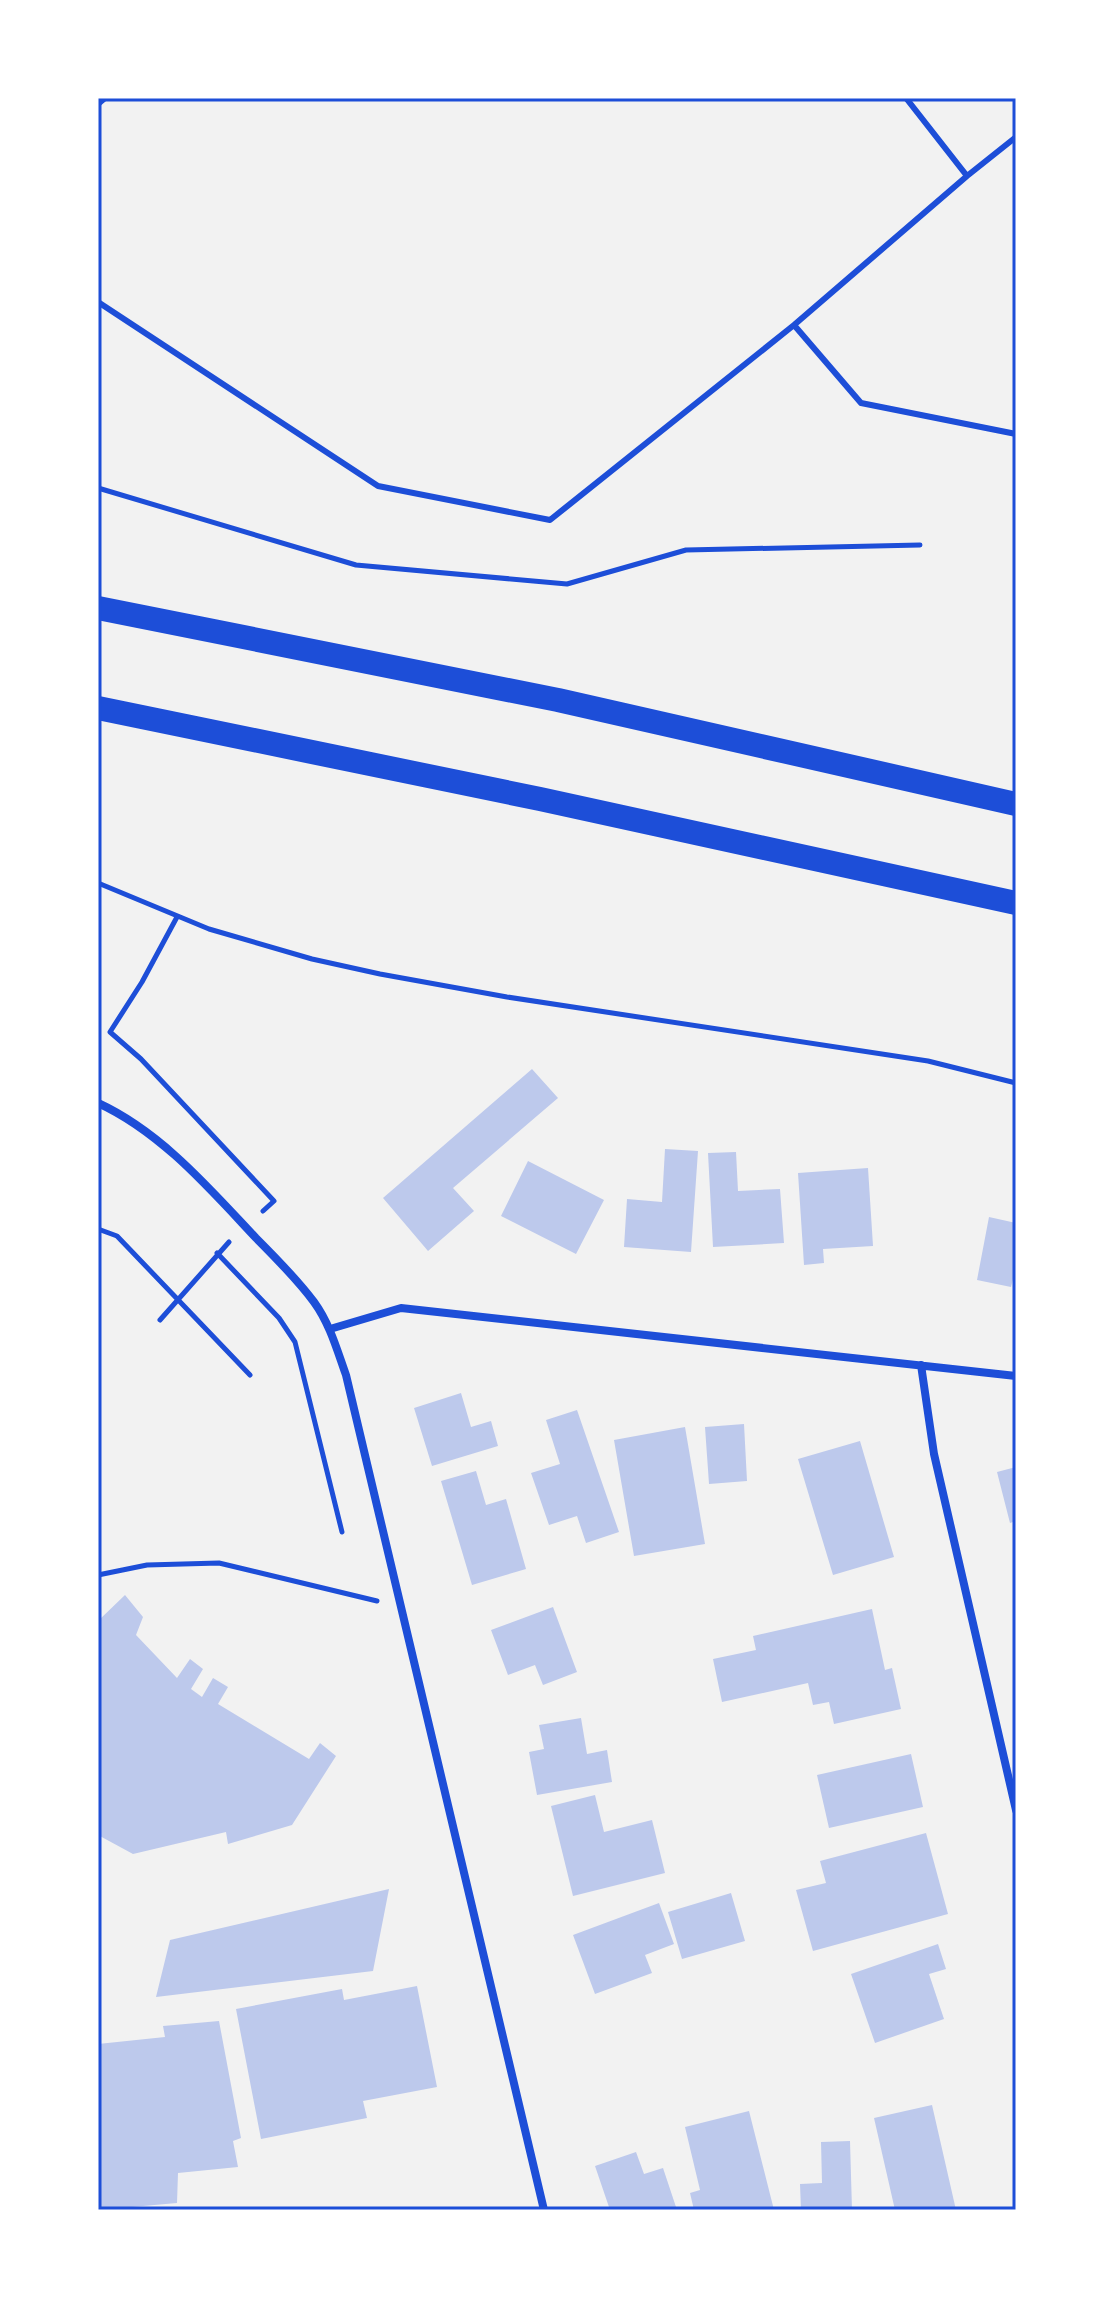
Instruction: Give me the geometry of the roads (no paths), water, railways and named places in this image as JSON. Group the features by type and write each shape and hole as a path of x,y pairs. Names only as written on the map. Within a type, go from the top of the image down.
{"highway":[{"path":"98,608 558,700 1016,804"},
{"path":"98,708 540,799 1016,903"}],"street":[{"path":"98,1103 141,1126 205,1186 293,1277 314,1302 330,1329 346,1375 544,2210"},
{"path":"330,1329 401,1308 1016,1376"},
{"path":"921,1365 934,1454 1016,1810"}],"lane":[{"path":"98,104 105,98"},
{"path":"906,98 967,176"},
{"path":"98,302 378,486 550,520 794,325 1016,137"},
{"path":"794,325 861,403 1016,434"}]}
